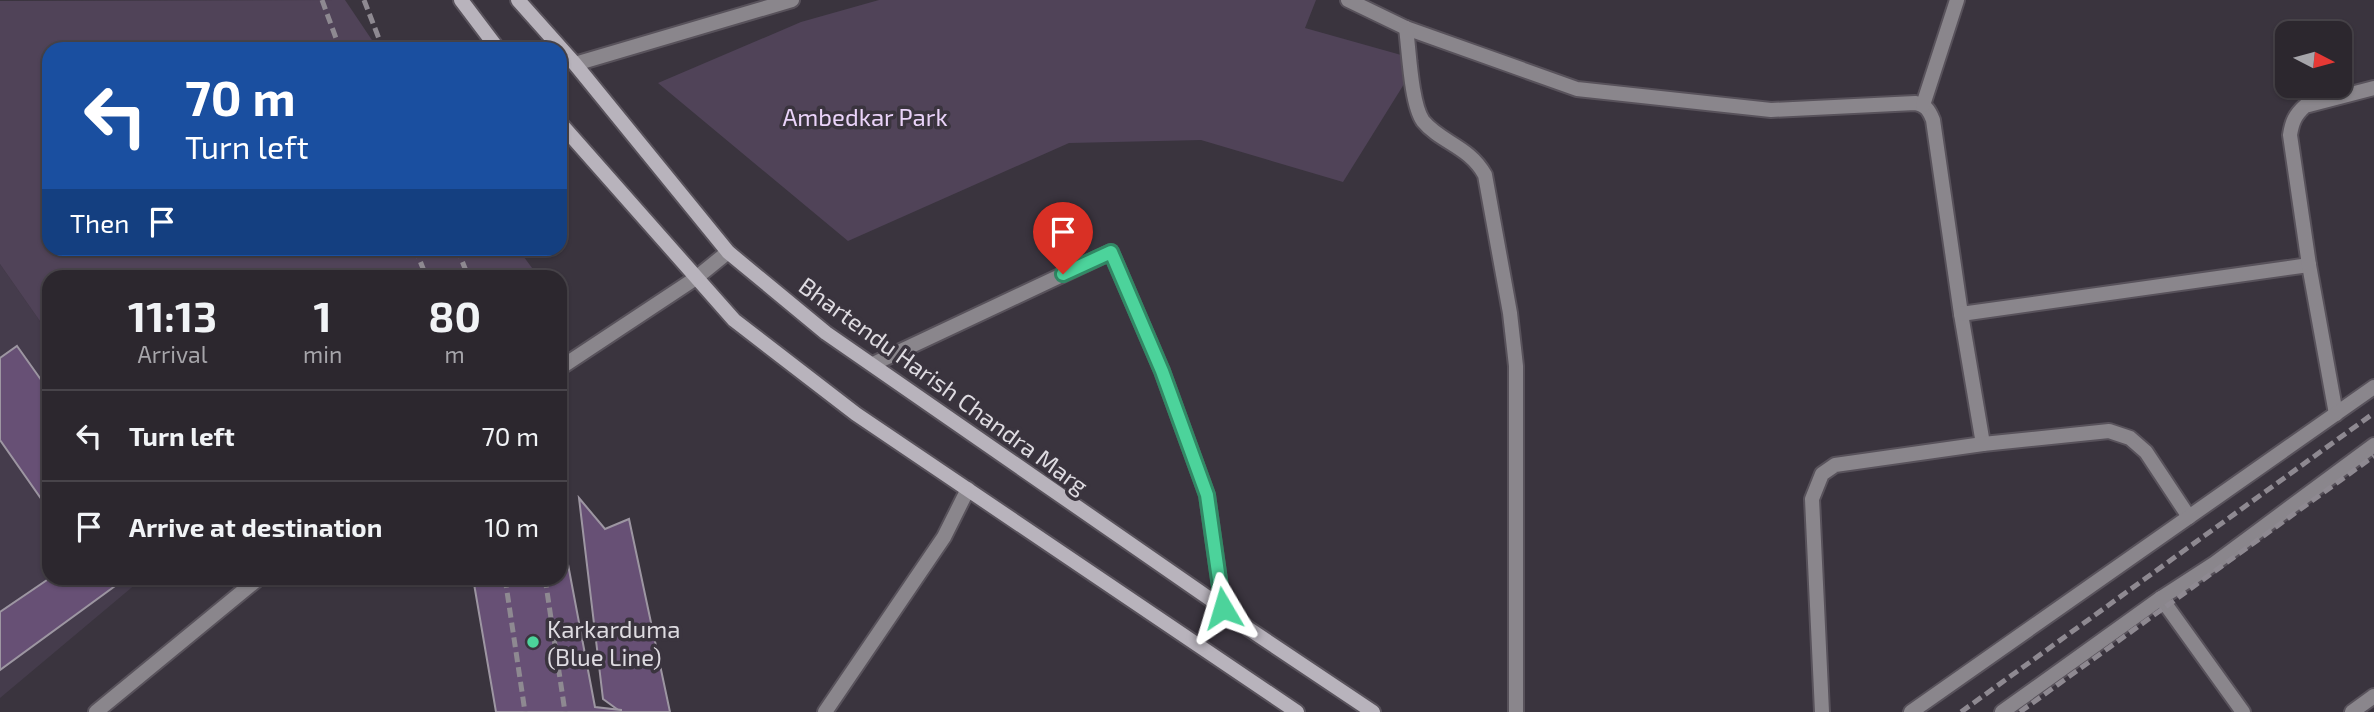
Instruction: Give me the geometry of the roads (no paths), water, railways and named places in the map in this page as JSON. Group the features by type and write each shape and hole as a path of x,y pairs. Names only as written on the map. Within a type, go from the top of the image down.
{"main road":[{"path":"461,0 493,42"},
{"name":"Bhartendu Harish Chandra Marg","path":"518,0 555,42"},
{"name":"Bhartendu Harish Chandra Marg","path":"567,55 728,252 826,333 1223,608 1249,629 1373,712"},
{"path":"567,131 734,320 856,414 1297,712"}],"street":[{"path":"575,64 792,0"},
{"path":"1348,0 1406,29 1577,89 1771,110 1915,103 1923,105 1929,110 1933,120 1983,444"},
{"path":"1923,105 1957,0"},
{"path":"1406,29 1415,98 1423,120 1474,158 1485,175 1510,313 1516,366 1516,712"},
{"path":"2336,414 2309,265 2290,135 2291,125 2296,113 2305,106 2374,88"},
{"path":"567,363 696,278 728,252"},
{"path":"873,364 1111,252 1162,371 1207,495 1223,608"},
{"path":"1961,314 2309,265"},
{"path":"1911,712 2374,387"},
{"path":"1822,712 1812,499 1822,474 1835,465 1983,444 2109,431 2130,438 2146,452 2189,516"},
{"path":"2002,712 2161,598 2215,563 2374,445"},
{"path":"825,712 944,537 968,489"},
{"path":"96,712 250,585"},
{"path":"2161,598 2244,712"},
{"path":"2352,712 2374,696"}],"railway":[{"path":"322,0 337,42"},
{"path":"364,0 380,42"},
{"path":"418,256 424,270"},
{"path":"460,256 466,270"},
{"path":"1961,712 2374,413"},
{"path":"2020,712 2374,456"},
{"path":"506,585 525,712"},
{"path":"546,585 565,712"}],"place":[{"name":"Karkarduma (Blue Line)","path":"533,642"}],"park label":[{"name":"Ambedkar Park","path":"865,116"}]}
